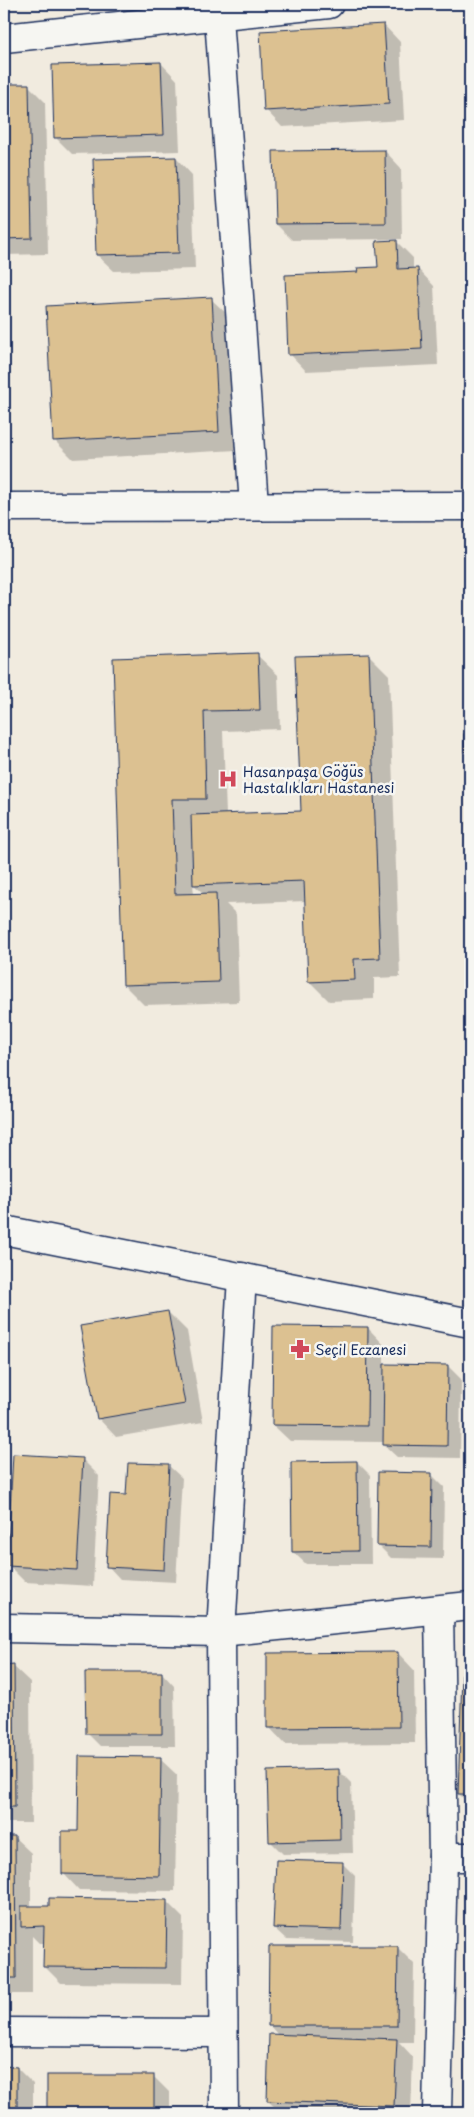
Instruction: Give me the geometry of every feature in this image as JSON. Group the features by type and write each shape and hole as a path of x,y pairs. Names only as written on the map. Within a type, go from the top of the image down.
{"street":[{"path":"4,38 219,10 329,4"},
{"path":"219,10 254,505"},
{"path":"4,507 470,506"},
{"path":"4,1230 470,1323"},
{"path":"224,2113 221,1632 242,1277"},
{"path":"4,1628 221,1632 439,1611 470,1606"},
{"path":"437,2113 443,1857 439,1611"},
{"path":"443,1857 470,1857"},
{"path":"4,2032 223,2033"}],"building":[{"path":"384,24 389,104 264,111 260,31"},
{"path":"161,62 164,135 54,138 52,65"},
{"path":"4,84 29,84 32,238 4,239"},
{"path":"385,150 386,223 275,224 273,151"},
{"path":"176,157 179,253 96,255 93,159"},
{"path":"397,240 398,269 418,268 422,349 288,355 285,275 358,272 357,268 378,267 376,241"},
{"path":"212,297 219,432 53,441 46,306"},
{"path":"258,653 260,710 204,711 206,799 172,799 175,894 216,893 219,982 123,985 113,658"},
{"path":"369,654 380,958 354,959 355,980 308,982 304,881 193,885 191,815 301,811 295,656"},
{"path":"464,734 470,734 470,752 464,752"},
{"path":"168,1311 185,1404 97,1419 80,1326"},
{"path":"273,1326 368,1327 367,1426 272,1425"},
{"path":"384,1364 448,1365 447,1446 383,1445"},
{"path":"13,1454 83,1458 77,1570 7,1566"},
{"path":"357,1461 358,1551 292,1552 291,1462"},
{"path":"128,1463 169,1464 164,1570 106,1567 110,1494 126,1495"},
{"path":"378,1472 432,1473 431,1547 377,1546"},
{"path":"470,1649 470,1794 458,1794 462,1675 469,1675"},
{"path":"398,1652 399,1727 267,1728 267,1653"},
{"path":"14,1664 15,1807 4,1807 4,1665"},
{"path":"85,1672 162,1672 162,1734 86,1734"},
{"path":"79,1756 161,1757 159,1876 62,1874 62,1831 78,1831"},
{"path":"339,1769 340,1840 269,1842 267,1771"},
{"path":"4,1836 15,1836 16,1978 4,1978"},
{"path":"276,1860 343,1862 341,1930 273,1928"},
{"path":"49,1898 167,1900 166,1968 43,1967 44,1926 21,1927 21,1906 49,1906"},
{"path":"269,1946 398,1946 397,2026 268,2026"},
{"path":"269,2034 397,2039 394,2106 267,2101"},
{"path":"4,2066 17,2067 17,2113 4,2113"},
{"path":"47,2075 154,2075 154,2113 47,2113"}],"place":[{"name":"Hasanpaşa Göğüs Hastalıkları Hastanesi","path":"228,779"},
{"name":"Seçil Eczanesi","path":"300,1349"}]}
